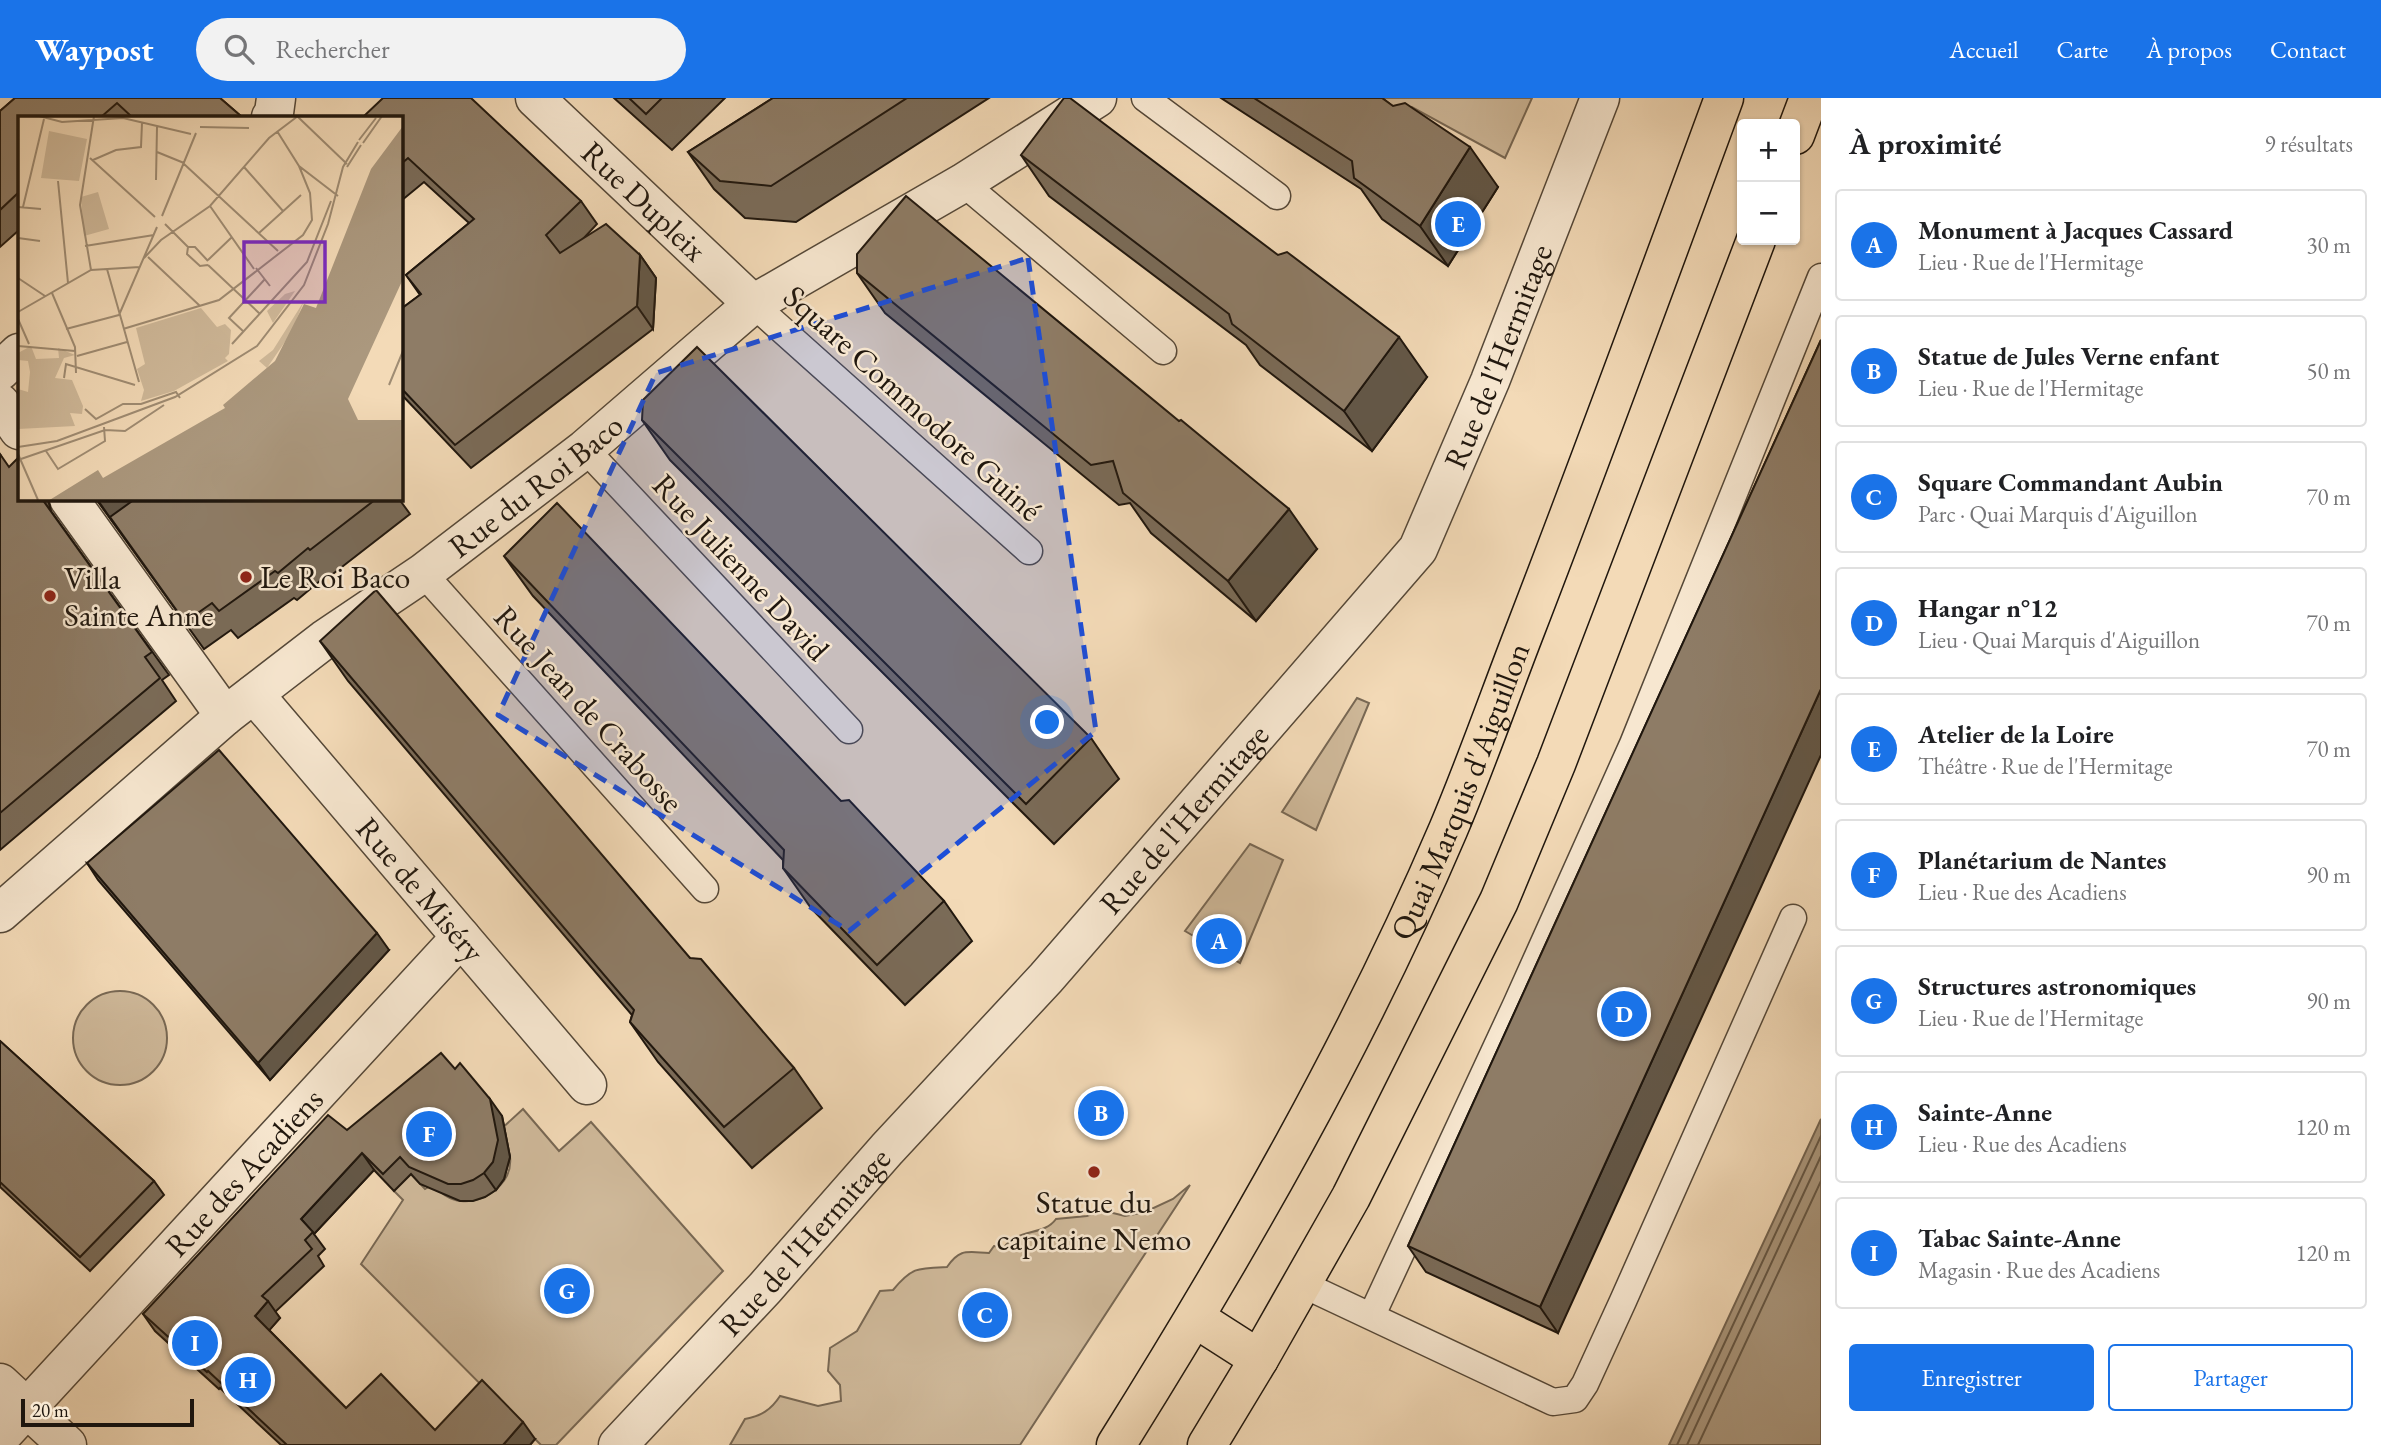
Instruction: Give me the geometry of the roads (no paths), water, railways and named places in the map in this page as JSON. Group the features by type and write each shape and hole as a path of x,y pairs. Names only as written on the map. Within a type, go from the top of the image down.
{"main road":[{"name":"Quai Marquis d'Aiguillon","path":"1116,1445 1270,1191 1339,1062 1448,828 1583,482 1724,98"},
{"path":"1800,122 1809,98"},
{"path":"1207,1445 1352,1197 1499,901 1556,764 1754,245"},
{"path":"1195,1318 1259,1359"}],"street":[{"path":"272,116 276,98"},
{"name":"Rue Dupleix","path":"535,98 753,304"},
{"name":"Rue du Roi Baco","path":"0,913 239,705 325,639 423,573 585,449 753,304 963,183 1097,98"},
{"name":"Rue de l'Hermitage","path":"618,1445 765,1288 887,1149 1046,978 1418,549 1490,381 1600,98"},
{"path":"0,371 18,354"},
{"path":"0,403 18,429"},
{"name":"Rue de Miséry","path":"70,500 239,705 461,937 587,1085"},
{"name":"Rue des Acadiens","path":"0,1437 461,937"},
{"path":"0,1383 68,1445"}],"lane":[{"path":"1145,98 1277,195"},
{"path":"963,183 1163,351"},
{"path":"1373,1315 1633,744 1821,277"},
{"name":"Square Commodore Guiné","path":"753,304 1029,551"},
{"name":"Rue Julienne David","path":"585,449 849,730"},
{"name":"Rue Jean de Crabosse","path":"423,573 705,889"},
{"path":"1302,1284 1373,1315 1553,1402 1575,1399 1585,1384 1612,1325 1793,918"}],"water":[{"path":"1821,1119 1821,1445 1669,1445"}],"place":[{"name":"Atelier de la Loire","path":"1458,224"},
{"name":"Le Roi Baco","path":"246,577"},
{"name":"Villa Sainte Anne","path":"50,596"},
{"name":"Monument à Jacques Cassard","path":"1219,941"},
{"name":"Hangar n°12","path":"1624,1014"},
{"name":"Statue de Jules Verne enfant","path":"1101,1113"},
{"name":"Planétarium de Nantes","path":"429,1134"},
{"name":"Statue du capitaine Nemo","path":"1094,1172"},
{"name":"Structures astronomiques","path":"567,1291"},
{"name":"Square Commandant Aubin","path":"985,1315"},
{"name":"Tabac Sainte-Anne","path":"195,1343"},
{"name":"Sainte-Anne","path":"248,1380"}]}
